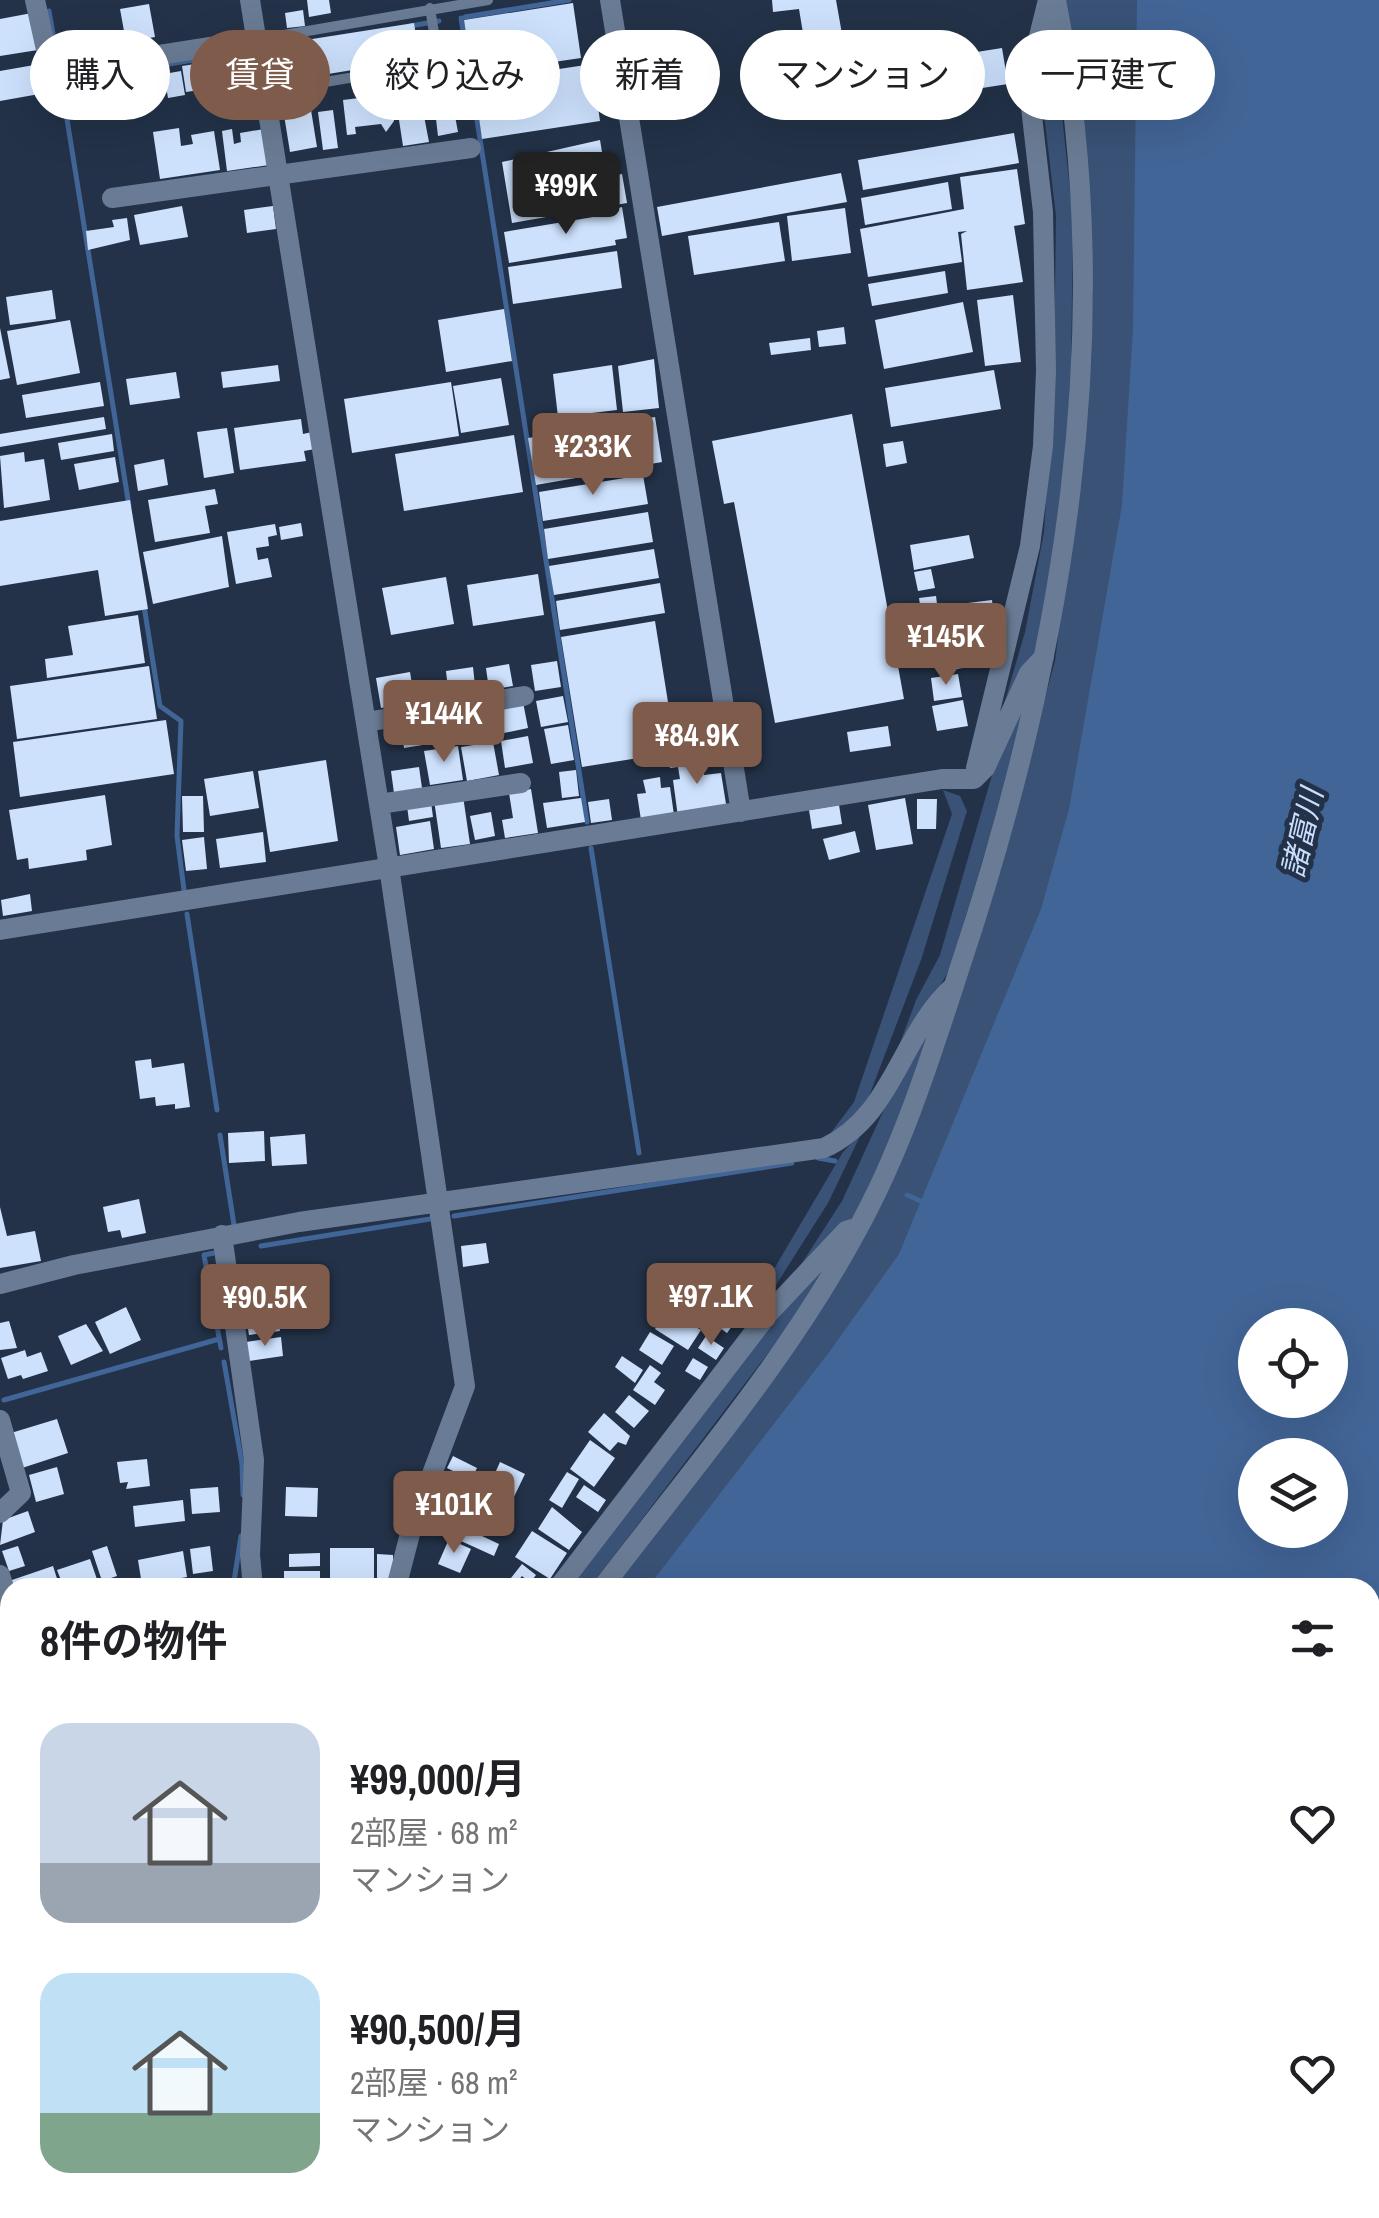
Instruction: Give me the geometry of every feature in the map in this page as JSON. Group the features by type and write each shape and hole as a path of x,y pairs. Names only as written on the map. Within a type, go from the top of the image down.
{"street":[{"path":"35,0 51,72 190,50"},
{"path":"250,0 254,30"},
{"path":"610,0 741,812"},
{"path":"974,779 1023,578 1042,446 1046,370 1043,212 1028,82 1048,0"},
{"path":"610,1578 772,1364 859,1228 922,1086 999,844 1062,572 1082,356 1075,139 1056,0"},
{"path":"269,120 389,867 465,1386 411,1530 399,1578"},
{"path":"112,198 471,148"},
{"path":"0,930 942,779 974,779 985,768 1029,673 1046,654"},
{"path":"366,722 524,696"},
{"path":"379,804 521,782"},
{"path":"0,1284 222,1236 824,1148 846,1138 864,1122 932,1006 954,986"},
{"path":"566,1578 768,1314 846,1231 859,1228"},
{"path":"222,1236 254,1460 250,1555 253,1578"},
{"path":"0,1420 22,1493 0,1513"}],"lane":[{"path":"310,30 488,0"},
{"path":"330,81 439,63 430,8"}],"shaded area":[{"path":"1065,0 1157,0 1156,30 1069,30"},
{"path":"1045,120 1062,120 1073,219 1071,372 1062,514 1037,649 1000,718 1025,632 1044,532 1054,369 1056,216"},
{"path":"1079,120 1151,120 1121,730 930,1232 685,1578 617,1578 868,1228 997,874 1055,661 1078,482 1093,296"},
{"path":"1034,673 950,969 890,1070 916,1000 940,955 1003,737"},
{"path":"943,790 960,796 967,811 921,960 863,1112 830,1134 854,1102 952,814"},
{"path":"935,1014 897,1123 854,1218 784,1291 842,1201 892,1092"},
{"path":"861,1134 828,1203 769,1296 761,1291 843,1152"},
{"path":"843,1240 794,1319 597,1578 573,1578 778,1313"}],"water":[{"name":"諸富川","path":"1137,0 1379,0 1379,1578 655,1578 830,1351 899,1254 1041,909 1069,809 1122,505 1133,329 1136,120 1215,120 1215,30 1137,30"}],"building":[{"path":"307,0 329,0 331,13 309,17"},
{"path":"772,0 836,0 841,30 802,30 799,9 773,12"},
{"path":"573,3 580,58 560,61 560,30 465,30 464,20"},
{"path":"149,4 154,30 124,30 120,9"},
{"path":"303,10 305,26 287,28 285,13"},
{"path":"32,13 35,30 30,30 30,51 0,56 0,19"},
{"path":"414,23 415,30 369,30"},
{"path":"350,33 350,70 330,74 330,36"},
{"path":"1002,48 1005,84 985,88 985,51"},
{"path":"190,65 190,91 186,92 182,66"},
{"path":"30,66 30,96 0,101 0,71"},
{"path":"580,66 580,120 600,121 482,139 479,120 560,120 560,69"},
{"path":"181,71 185,95 170,98 170,73"},
{"path":"350,99 350,120 394,121 386,132 381,124 355,127 356,134 347,135 343,100"},
{"path":"333,110 338,148 323,150 319,120 330,120"},
{"path":"285,120 313,120 317,147 290,152"},
{"path":"399,120 425,120 429,142 403,146"},
{"path":"436,120 456,120 458,132 438,136"},
{"path":"179,128 181,146 193,144 191,135 214,131 220,170 160,179 153,132"},
{"path":"232,129 234,144 241,142 240,133 264,129 269,165 227,171 222,131"},
{"path":"1014,133 1019,163 863,190 858,160"},
{"path":"600,140 607,182 611,181 610,176 622,174 627,203 512,223 502,162"},
{"path":"1017,169 1025,224 1014,226 1023,282 967,290 961,234 967,231 958,232 962,262 868,277 860,229 964,209 960,177"},
{"path":"841,173 847,202 662,236 657,207"},
{"path":"948,182 952,209 865,225 861,198"},
{"path":"182,206 188,237 140,245 134,215"},
{"path":"273,206 276,229 247,233 244,210"},
{"path":"622,207 627,238 615,240 616,245 509,263 504,232 611,214 610,210"},
{"path":"845,208 851,253 792,261 787,216"},
{"path":"127,218 130,240 88,250 86,231 114,227 112,220"},
{"path":"779,222 785,261 694,275 688,236"},
{"path":"617,251 622,288 513,304 508,267"},
{"path":"945,271 948,293 872,306 868,284"},
{"path":"52,290 56,319 10,325 6,297"},
{"path":"1013,295 1021,362 985,366 977,300"},
{"path":"963,302 973,352 884,369 875,320"},
{"path":"504,309 512,361 446,372 438,320"},
{"path":"70,320 80,373 17,385 7,331"},
{"path":"844,327 846,344 819,347 817,331"},
{"path":"0,328 10,378 0,380"},
{"path":"810,338 811,350 771,355 769,343"},
{"path":"654,359 659,408 623,412 618,366"},
{"path":"278,365 280,381 223,388 221,372"},
{"path":"612,365 617,410 558,417 553,374"},
{"path":"994,370 1001,409 891,427 885,388"},
{"path":"176,372 180,398 130,405 126,379"},
{"path":"501,378 509,425 461,433 453,386"},
{"path":"100,382 104,406 26,418 22,395"},
{"path":"451,382 459,436 352,453 344,399"},
{"path":"852,414 904,699 775,723 734,502 724,504 712,441"},
{"path":"588,415 589,425 607,422 616,471 536,485 528,438 542,436 539,424"},
{"path":"104,417 106,429 0,447 0,434"},
{"path":"655,417 662,462 622,469 614,424"},
{"path":"301,419 303,434 312,432 315,449 304,451 306,461 240,470 234,428"},
{"path":"227,428 234,473 204,478 197,432"},
{"path":"112,434 114,451 61,460 58,443"},
{"path":"514,435 523,492 404,511 395,454"},
{"path":"903,441 907,463 886,467 883,444"},
{"path":"24,452 25,462 44,459 50,500 4,508 0,456"},
{"path":"115,457 119,482 79,490 74,464"},
{"path":"164,459 168,485 138,491 134,465"},
{"path":"643,475 648,504 543,521 539,492"},
{"path":"215,489 218,504 205,506 210,533 155,542 148,500"},
{"path":"130,500 148,609 105,616 98,570 0,586 0,521"},
{"path":"648,512 653,542 548,559 544,529"},
{"path":"301,523 303,536 281,540 279,527"},
{"path":"275,524 277,535 268,537 269,546 256,548 258,560 268,558 272,577 236,584 227,532"},
{"path":"969,535 974,558 914,570 910,545"},
{"path":"222,536 229,587 153,604 143,552"},
{"path":"654,549 659,578 554,595 549,566"},
{"path":"931,569 935,588 918,591 914,572"},
{"path":"538,574 544,615 473,626 467,585"},
{"path":"446,577 454,624 391,635 382,588"},
{"path":"660,583 665,613 560,630 556,601"},
{"path":"936,596 941,635 925,638 919,598"},
{"path":"992,600 995,627 947,634 944,606"},
{"path":"138,615 145,663 47,678 45,659 73,655 68,626"},
{"path":"655,621 676,752 582,767 561,637"},
{"path":"966,644 969,667 944,671 941,648"},
{"path":"557,661 561,687 535,691 531,665"},
{"path":"509,664 513,686 489,690 486,668"},
{"path":"149,666 157,719 17,739 10,686"},
{"path":"473,667 476,695 449,698 446,671"},
{"path":"410,672 415,702 381,708 376,678"},
{"path":"958,674 962,697 934,701 931,678"},
{"path":"563,696 568,722 541,727 536,701"},
{"path":"963,700 968,726 937,731 932,706"},
{"path":"523,702 528,728 499,734 494,708"},
{"path":"477,710 481,737 451,742 447,715"},
{"path":"431,717 435,743 404,748 400,722"},
{"path":"166,720 174,774 20,797 13,742"},
{"path":"568,725 574,760 551,764 544,729"},
{"path":"888,726 891,746 850,752 847,732"},
{"path":"528,736 533,763 505,768 501,741"},
{"path":"493,742 499,775 467,781 461,747"},
{"path":"458,746 463,780 430,785 424,751"},
{"path":"700,751 704,775 721,773 727,810 678,817 673,780 680,779 678,767 670,768 668,757"},
{"path":"326,760 338,841 270,852 258,771"},
{"path":"419,767 422,788 394,793 391,771"},
{"path":"576,770 579,796 562,798 559,772"},
{"path":"253,771 259,808 210,816 204,779"},
{"path":"660,777 661,788 670,787 674,815 641,820 637,794 646,793 643,780"},
{"path":"531,789 538,833 505,838 502,820 513,818 509,793"},
{"path":"105,795 112,845 86,850 87,860 29,869 28,858 17,860 9,810"},
{"path":"182,796 203,796 204,832 183,832"},
{"path":"463,796 470,844 441,848 434,800"},
{"path":"581,798 585,822 547,828 543,803"},
{"path":"905,798 913,844 876,850 868,805"},
{"path":"609,799 612,820 591,823 588,802"},
{"path":"917,799 937,799 936,829 917,829"},
{"path":"431,802 433,817 409,821 407,806"},
{"path":"839,805 842,824 812,829 809,810"},
{"path":"491,812 495,836 475,840 470,816"},
{"path":"430,821 434,849 400,855 396,827"},
{"path":"855,831 860,852 829,860 823,839"},
{"path":"263,832 266,862 220,868 216,839"},
{"path":"204,837 207,869 186,871 182,840"},
{"path":"30,894 32,911 3,916 1,900"},
{"path":"151,1059 152,1068 184,1063 190,1107 156,1106 155,1097 140,1099 135,1061"},
{"path":"264,1131 265,1161 229,1163 228,1133"},
{"path":"305,1134 307,1164 272,1166 270,1137"},
{"path":"139,1199 146,1233 122,1238 120,1230 108,1232 103,1207"},
{"path":"0,1207 7,1236 35,1231 41,1261 0,1268"},
{"path":"486,1243 489,1263 463,1267 461,1246"},
{"path":"728,1296 745,1308 727,1333 710,1321"},
{"path":"277,1305 280,1331 249,1335 245,1309"},
{"path":"126,1307 141,1340 110,1354 95,1322"},
{"path":"668,1310 701,1330 688,1350 655,1329"},
{"path":"9,1321 17,1348 0,1350 0,1323"},
{"path":"86,1324 103,1351 71,1365 58,1336"},
{"path":"650,1332 674,1346 662,1365 639,1350"},
{"path":"706,1336 724,1348 716,1360 698,1348"},
{"path":"281,1337 283,1356 249,1361 246,1342"},
{"path":"25,1350 27,1357 41,1352 48,1371 8,1379 1,1358"},
{"path":"622,1356 643,1370 635,1383 615,1367"},
{"path":"693,1358 708,1367 700,1380 685,1371"},
{"path":"650,1365 661,1373 654,1382 665,1390 655,1405 633,1390"},
{"path":"629,1395 649,1411 634,1428 615,1412"},
{"path":"604,1413 630,1436 626,1445 618,1442 610,1451 588,1432"},
{"path":"57,1419 68,1453 22,1468 11,1433"},
{"path":"590,1440 615,1458 594,1487 570,1469"},
{"path":"453,1456 477,1468 471,1480 447,1468"},
{"path":"147,1459 150,1486 126,1489 128,1482 120,1483 117,1462"},
{"path":"500,1462 525,1474 511,1503 479,1487 485,1476 492,1480"},
{"path":"57,1467 64,1494 36,1502 29,1475"},
{"path":"567,1472 579,1479 562,1508 549,1500"},
{"path":"444,1479 464,1486 458,1500 439,1493"},
{"path":"584,1485 606,1500 598,1512 576,1497"},
{"path":"218,1487 220,1512 192,1514 190,1489"},
{"path":"286,1487 318,1488 317,1517 285,1516"},
{"path":"468,1490 492,1501 486,1514 462,1503"},
{"path":"183,1500 185,1521 135,1527 133,1506"},
{"path":"463,1507 490,1519 482,1536 499,1544 494,1556 450,1536"},
{"path":"552,1507 582,1532 569,1550 538,1529"},
{"path":"28,1511 35,1532 0,1545 3,1520"},
{"path":"532,1531 567,1553 551,1578 515,1557"},
{"path":"449,1539 471,1549 460,1573 438,1564"},
{"path":"18,1546 25,1566 9,1571 2,1551"},
{"path":"107,1546 117,1576 101,1578 92,1551"},
{"path":"210,1546 213,1571 193,1574 190,1549"},
{"path":"330,1548 374,1548 374,1578 330,1578"},
{"path":"183,1551 187,1577 141,1578 138,1560"},
{"path":"320,1553 320,1566 289,1567 289,1554"},
{"path":"377,1554 393,1555 393,1578 377,1578"},
{"path":"90,1559 97,1578 60,1578 57,1570"},
{"path":"522,1564 536,1575 534,1578 511,1578"},
{"path":"53,1566 57,1578 18,1578"},
{"path":"284,1571 320,1571 320,1578 284,1578"}],"waterway":[{"path":"465,17 569,0"},
{"path":"49,11 52,30"},
{"path":"461,18 587,822"},
{"path":"410,26 439,21"},
{"path":"170,64 190,61"},
{"path":"67,120 129,506"},
{"path":"144,606 160,706 181,721 177,836 184,890"},
{"path":"591,848 639,1153"},
{"path":"187,914 217,1110"},
{"path":"220,1135 234,1225"},
{"path":"818,1158 835,1161"},
{"path":"454,1216 792,1163"},
{"path":"907,1195 923,1202"},
{"path":"261,1246 430,1219"},
{"path":"214,1253 204,1255 221,1348"},
{"path":"4,1400 219,1339"},
{"path":"224,1362 242,1464 243,1495"},
{"path":"235,1578 241,1536"}]}
